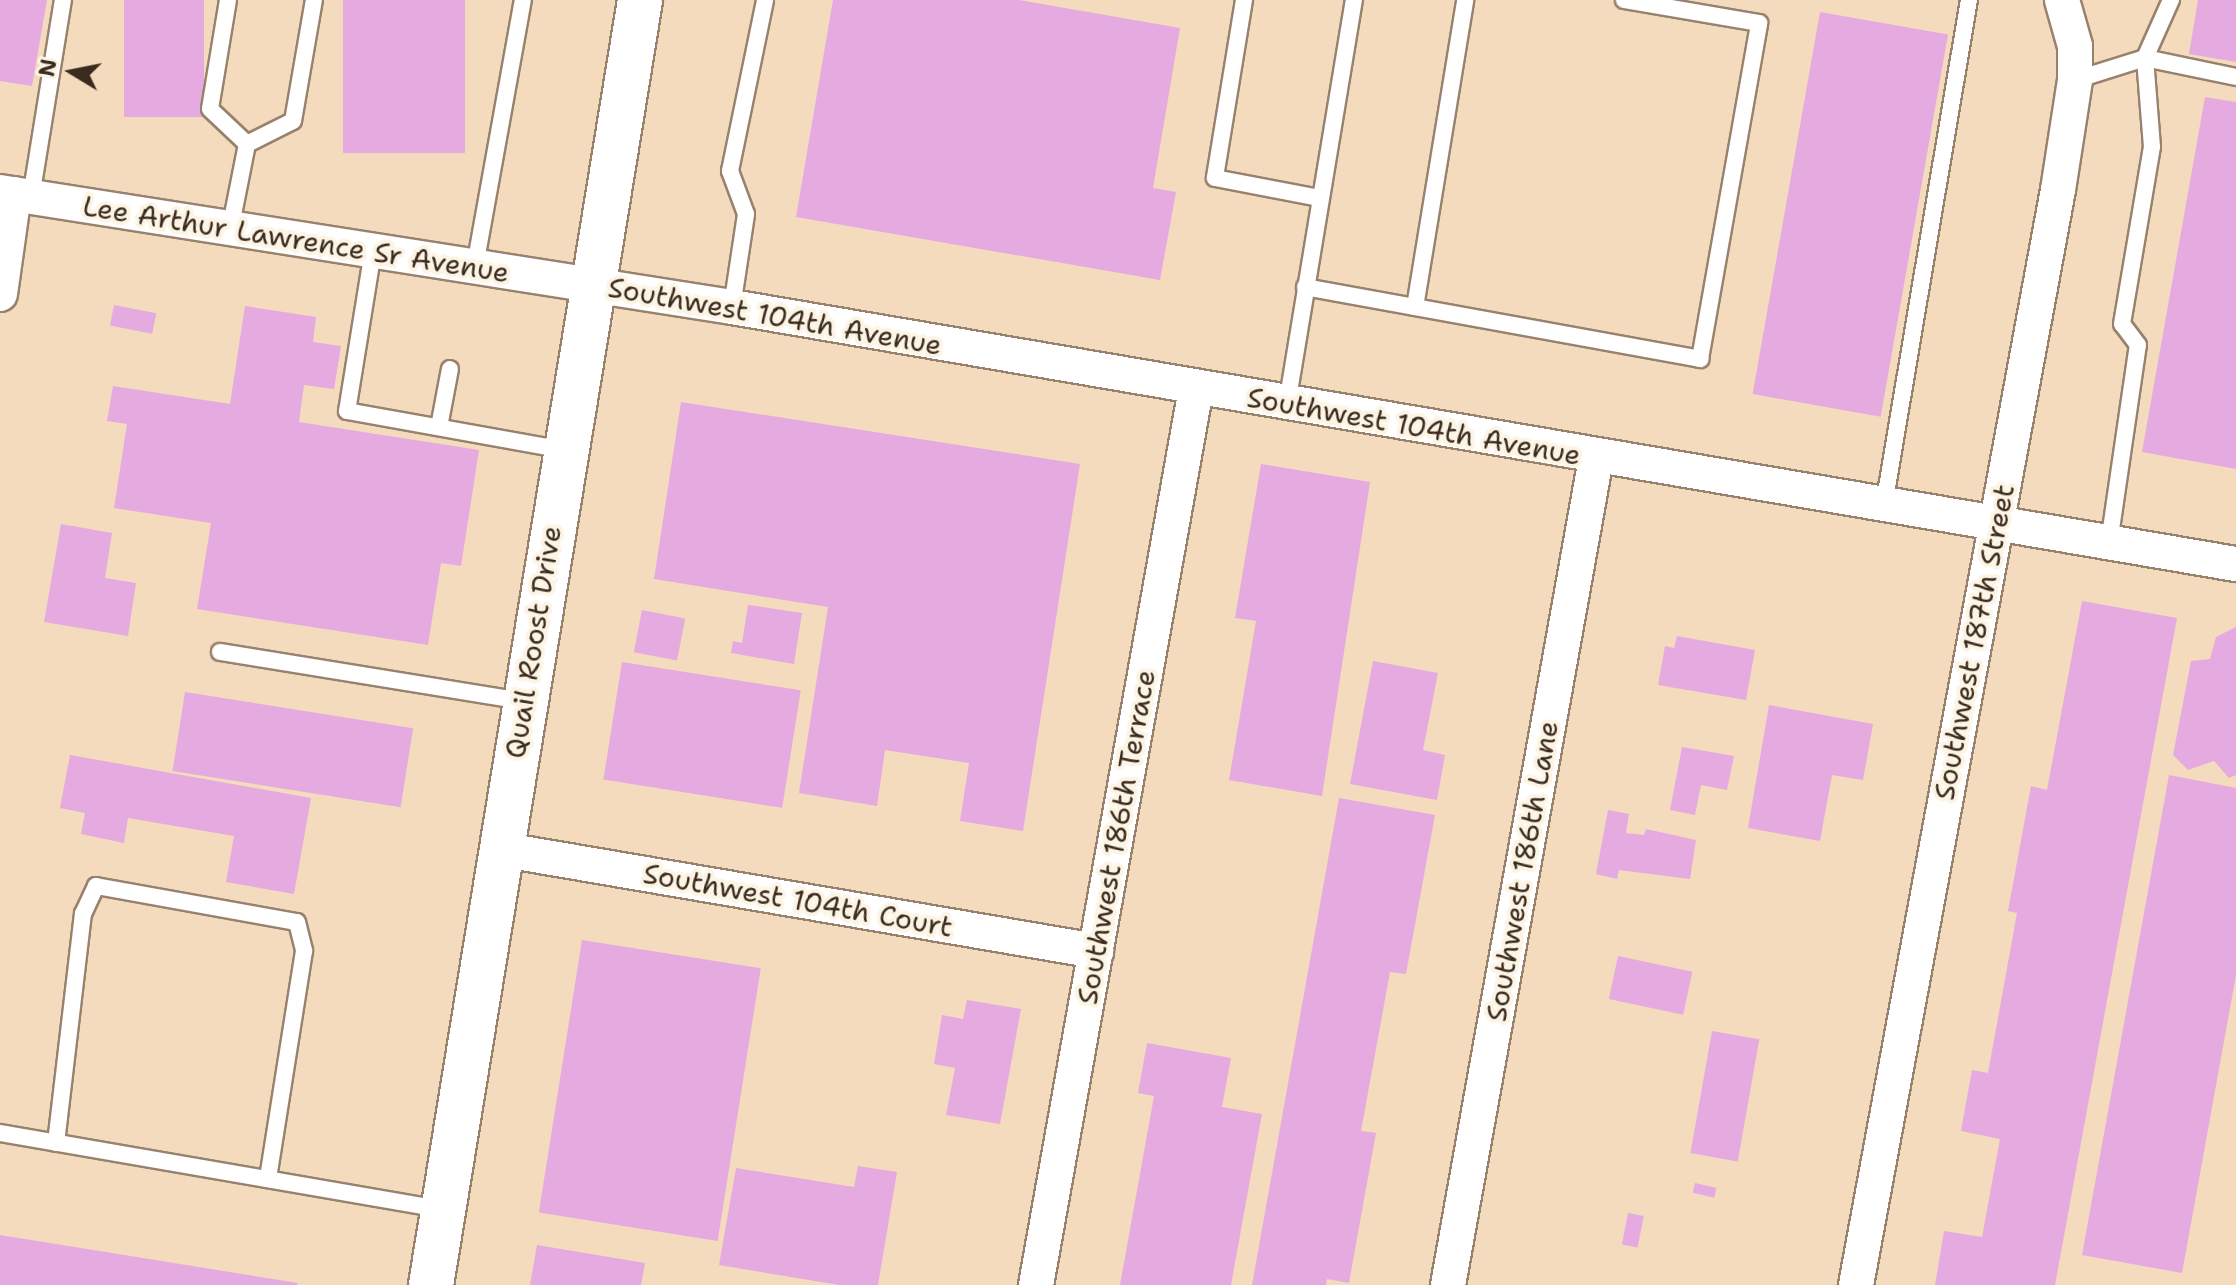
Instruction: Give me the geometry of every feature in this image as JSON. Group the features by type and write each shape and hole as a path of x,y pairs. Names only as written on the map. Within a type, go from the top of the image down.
{"main road":[{"name":"Quail Roost Drive","path":"431,1285 523,701 640,0"}],"street":[{"name":"Southwest 187th Street","path":"1856,1285 1993,525 2007,474 2075,80 2075,46 2062,0"},
{"name":"Lee Arthur Lawrence Sr Avenue","path":"15,195 592,285"},
{"path":"0,294 15,195"},
{"name":"Southwest 104th Avenue","path":"592,285 1596,458 2236,564"},
{"name":"Southwest 186th Terrace","path":"1036,1285 1196,389"},
{"name":"Southwest 186th Lane","path":"1448,1285 1596,458"},
{"name":"Southwest 104th Court","path":"499,849 1096,951"}],"lane":[{"path":"15,195 63,0"},
{"path":"228,0 210,109 247,144"},
{"path":"247,144 293,121 314,0"},
{"path":"475,266 523,0"},
{"path":"732,307 746,214 730,171 765,0"},
{"path":"1244,0 1215,178 1320,198"},
{"path":"1287,404 1354,0"},
{"path":"1415,307 1465,0"},
{"path":"1305,287 1700,359 1759,23 1624,0"},
{"path":"1884,505 1969,0"},
{"path":"2109,543 2138,345 2122,324 2152,147 2145,58 2171,0"},
{"path":"2075,80 2145,58 2236,77"},
{"path":"230,230 247,144"},
{"path":"373,251 347,411 564,450"},
{"path":"439,427 450,369"},
{"path":"220,652 523,701"},
{"path":"56,1143 83,914 96,886 297,922 304,951 268,1179"},
{"path":"0,1133 443,1209"}],"building":[{"path":"0,0 47,0 32,86 0,81"},
{"path":"124,0 204,0 204,117 124,117"},
{"path":"343,0 465,0 465,153 343,153"},
{"path":"833,0 1019,0 1180,28 1153,188 1176,192 1160,280 796,217"},
{"path":"2198,0 2236,0 2236,62 2189,54"},
{"path":"1820,12 1948,35 1881,417 1753,394"},
{"path":"2205,97 2236,102 2236,469 2142,452"},
{"path":"114,305 156,313 152,334 110,326"},
{"path":"245,306 316,317 313,342 341,346 334,389 304,385 299,422 479,450 461,566 441,563 428,645 197,609 211,523 114,508 127,424 107,421 113,386 230,404"},
{"path":"681,402 1080,464 1023,831 960,821 969,763 885,750 877,806 799,793 828,607 654,579"},
{"path":"1261,464 1370,482 1322,796 1229,780 1256,621 1235,618"},
{"path":"61,524 112,533 105,578 136,583 128,636 44,622"},
{"path":"2082,601 2177,618 2055,1285 1935,1285 1944,1231 1982,1237 2000,1139 1961,1131 1972,1070 1988,1073 2017,913 2008,911 2031,786 2047,790"},
{"path":"748,605 802,613 794,664 731,653 733,641 742,643"},
{"path":"642,610 685,618 677,661 634,652"},
{"path":"2236,627 2236,775 2229,778 2214,761 2188,770 2173,755 2191,661 2210,659 2216,637"},
{"path":"1677,636 1755,650 1746,700 1658,685 1665,646 1674,648"},
{"path":"1373,661 1438,673 1423,750 1445,755 1437,800 1350,784"},
{"path":"622,662 801,690 782,808 603,780"},
{"path":"185,692 413,728 401,807 172,771"},
{"path":"1769,705 1873,724 1863,780 1832,775 1820,841 1748,828"},
{"path":"1682,747 1734,756 1727,790 1701,785 1695,815 1670,810"},
{"path":"70,755 311,798 294,894 226,882 234,836 128,818 124,843 81,834 85,813 60,808"},
{"path":"2169,775 2236,788 2236,975 2182,1273 2082,1255"},
{"path":"1339,798 1435,815 1406,974 1390,972 1361,1131 1376,1133 1349,1283 1327,1279 1326,1285 1252,1285"},
{"path":"1608,810 1629,814 1626,833 1644,835 1646,829 1696,840 1690,879 1619,870 1617,879 1596,874"},
{"path":"582,940 761,968 718,1241 539,1213"},
{"path":"1618,956 1692,972 1683,1015 1609,999"},
{"path":"967,1000 1021,1009 1000,1124 946,1115 955,1068 934,1064 942,1015 963,1019"},
{"path":"1712,1031 1759,1039 1738,1161 1690,1153"},
{"path":"1147,1043 1231,1058 1222,1107 1262,1114 1231,1285 1120,1285 1154,1096 1138,1093"},
{"path":"858,1166 897,1172 878,1285 839,1285 719,1265 736,1168 854,1187"},
{"path":"1695,1183 1716,1188 1714,1198 1693,1193"},
{"path":"1628,1213 1644,1216 1638,1247 1622,1244"},
{"path":"0,1235 298,1283 0,1285"},
{"path":"537,1245 645,1263 641,1285 530,1285"}]}
